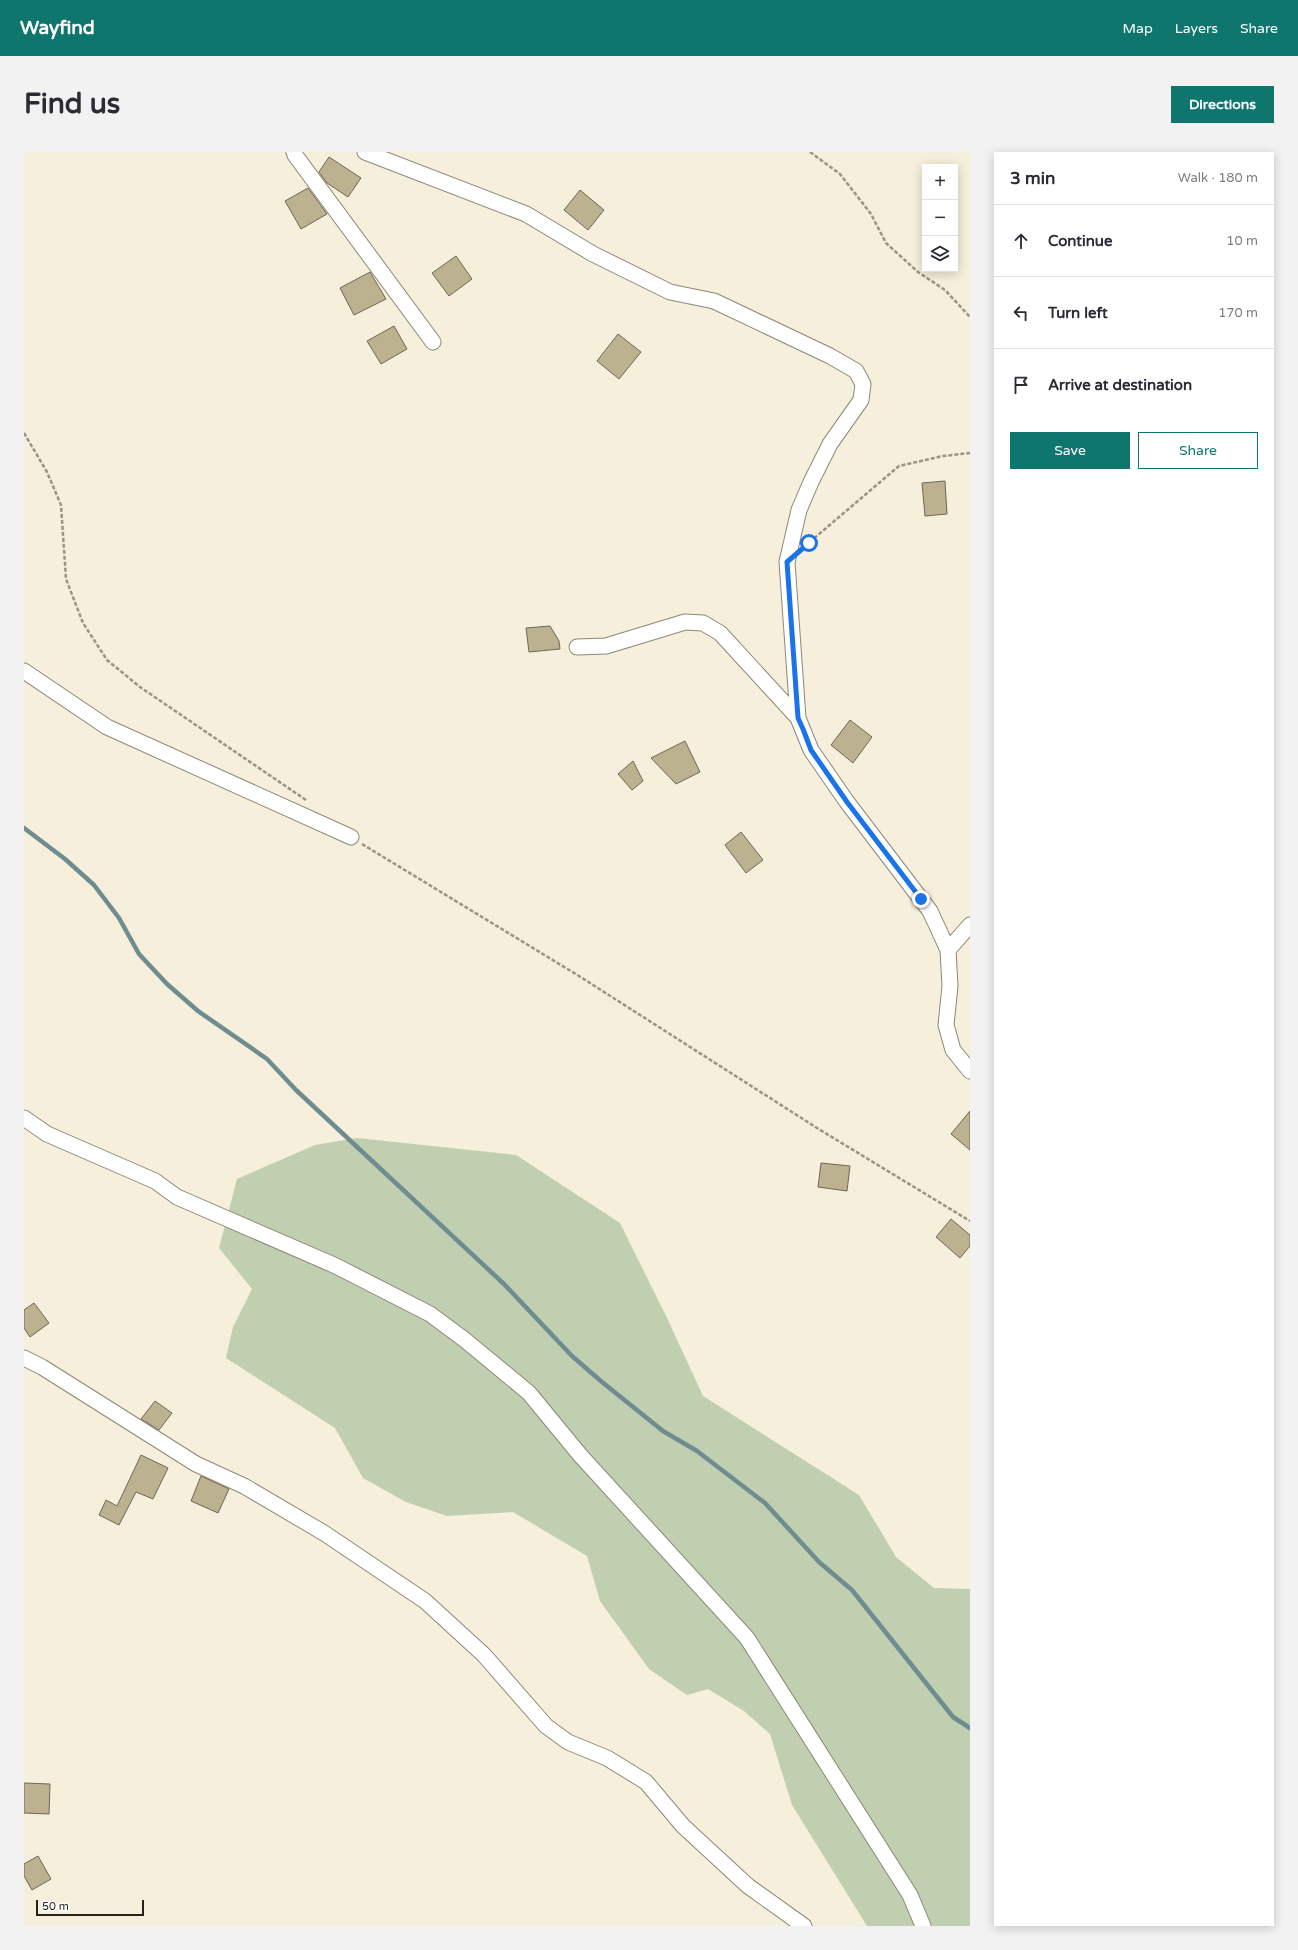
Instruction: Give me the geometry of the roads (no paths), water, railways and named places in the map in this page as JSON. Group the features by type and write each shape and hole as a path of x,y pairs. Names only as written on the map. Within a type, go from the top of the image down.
{"street":[{"path":"294,152 294,155 433,342"},
{"path":"365,152 526,214 593,254 670,292 714,301 830,356 856,371 862,384 861,400 830,444 811,482 799,510 787,562 798,718 811,750 847,802 930,911 948,950 950,986 946,1025 953,1050 970,1071"},
{"path":"577,647 606,646 685,622 703,623 720,633 798,718"},
{"path":"24,671 107,727 351,837"},
{"path":"948,950 970,925"},
{"path":"24,1118 47,1134 155,1181 177,1197 336,1266 430,1314 465,1340 529,1393 580,1455 747,1638 910,1895 923,1926"},
{"path":"24,1358 61,1379 196,1464 244,1486 324,1533 425,1601 484,1656 546,1726 568,1742 607,1758 646,1782 683,1826 748,1886 804,1926"}],"waterway":[{"path":"24,828 65,859 94,885 119,918 139,954 167,984 198,1011 267,1059 296,1090 504,1284 572,1356 663,1431 697,1451 765,1503 819,1562 852,1590 953,1717 970,1728"}]}
